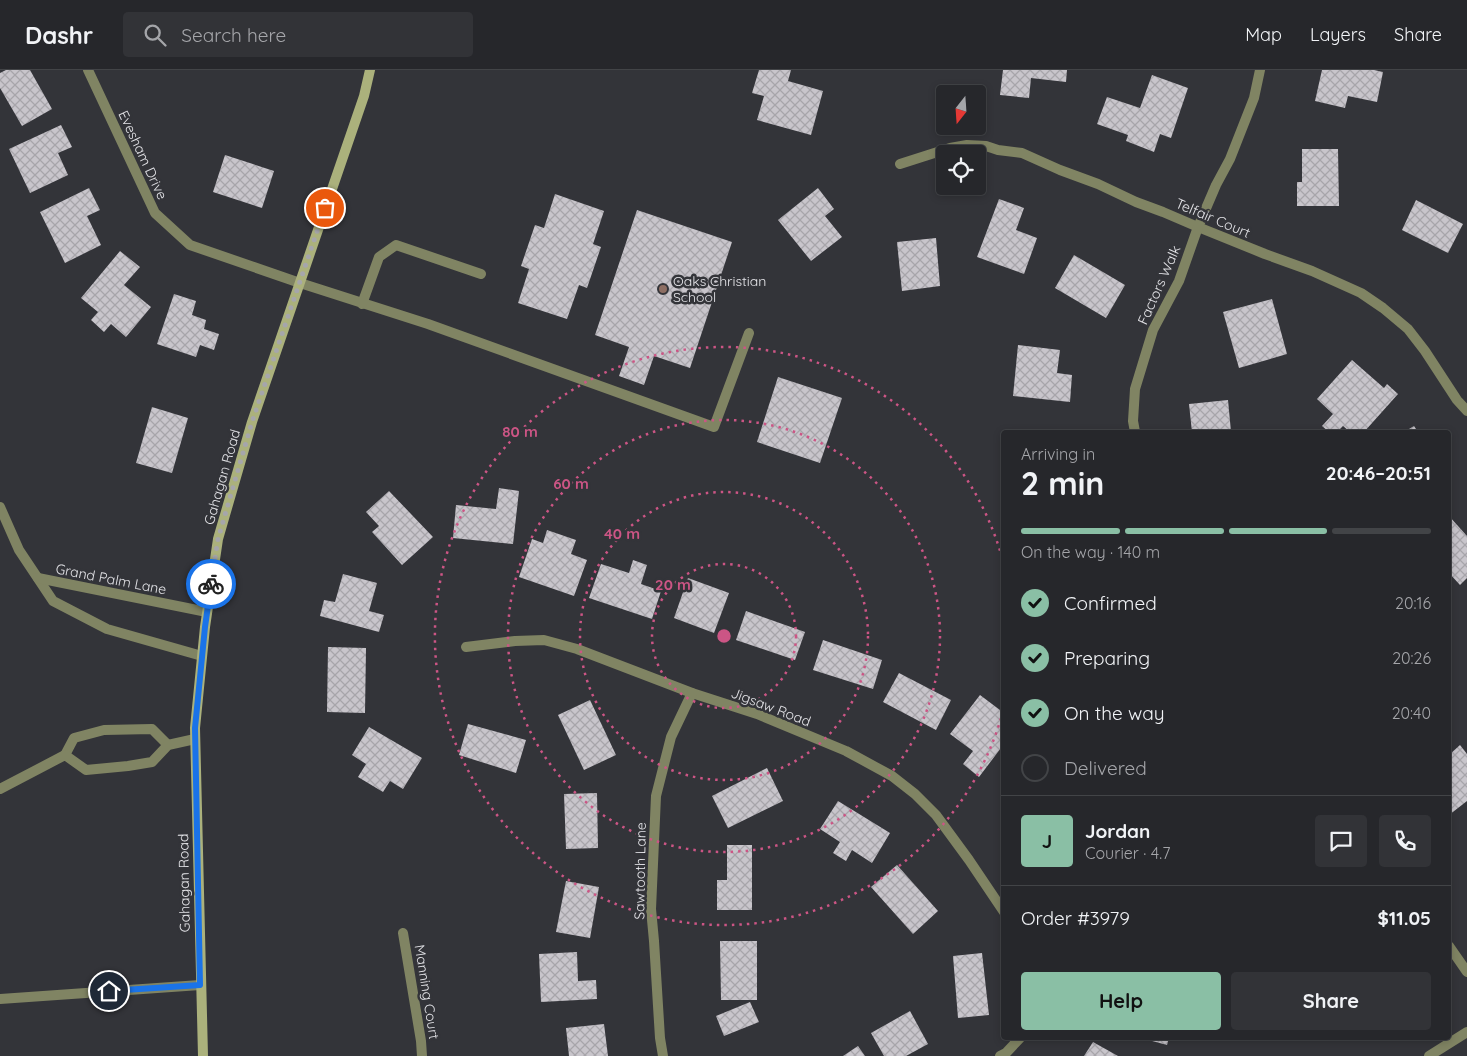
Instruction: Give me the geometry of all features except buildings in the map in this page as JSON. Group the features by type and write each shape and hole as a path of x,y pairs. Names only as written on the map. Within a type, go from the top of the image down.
{"street":[{"name":"Evesham Drive","path":"88,70 155,213 190,245 362,304 428,324 714,427 749,332"},
{"name":"Gahagan Road","path":"202,1056 195,728 207,612 218,539 252,422 364,96 370,70"},
{"name":"Factors Walk","path":"1134,430 1135,389 1150,338 1179,281 1198,228 1216,185 1230,158 1254,98 1260,70"},
{"name":"Telfair Court","path":"900,164 950,148 967,145 986,146 998,150 1022,153 1198,228 1312,271 1361,293 1408,329 1457,400 1467,411"},
{"path":"362,304 379,258 396,244 481,274"},
{"name":"Grand Palm Lane","path":"0,507 19,550 53,601 107,629 202,656"},
{"name":"Grand Palm Lane","path":"38,578 207,612"},
{"name":"Jigsaw Road","path":"466,647 515,641 544,640 577,649 692,693 773,720 846,752 892,776 915,794 936,815 1001,908"},
{"name":"Sawtooth Lane","path":"663,1056 660,1038 651,909 656,796 671,737 692,693"},
{"path":"0,789 65,755 74,738 104,730 152,729 168,745"},
{"path":"65,755 86,770 128,766 152,762 168,745 195,739"},
{"name":"Manning Court","path":"404,933 422,1056"},
{"path":"1451,949 1467,972"},
{"path":"0,999 200,985"},
{"path":"1429,1056 1467,1032"},
{"path":"1000,1056 1006,1053 1018,1040"}],"way so far":[{"path":"211,584 218,539 252,422 325,208"}],"place":[{"name":"Oaks Christian School","path":"663,289"}],"route":[{"path":"109,991 200,985 195,728 211,584"}]}
